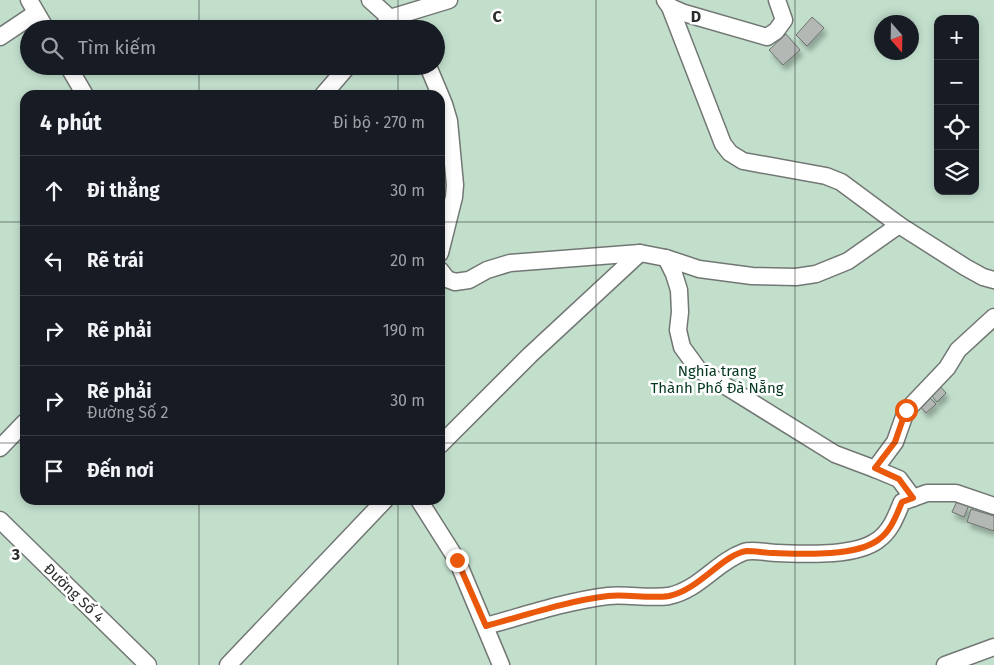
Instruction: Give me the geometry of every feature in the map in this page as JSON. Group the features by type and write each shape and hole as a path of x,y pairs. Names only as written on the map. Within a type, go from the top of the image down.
{"street":[{"path":"370,0 383,20"},
{"path":"396,20 449,0"},
{"path":"668,3 684,13 767,37 776,31 784,20 777,0"},
{"path":"668,3 723,144 730,153 743,161 826,176 841,182 899,225 965,267 983,277 994,280"},
{"path":"0,37 33,6 41,20"},
{"path":"74,75 83,90"},
{"path":"326,90 340,75"},
{"path":"432,75 438,90"},
{"path":"445,107 449,121 455,185 445,233"},
{"path":"445,276 455,282 469,280 487,270 510,263 640,253 666,258 699,269 752,276 802,276 816,274 848,260 899,225"},
{"path":"445,440 530,355 640,253"},
{"path":"666,258 679,290 680,312 678,330 682,346 698,369 835,454 875,468 899,479 913,498"},
{"path":"875,468 895,442 906,410 947,368 958,350 994,317"},
{"path":"0,448 20,427"},
{"path":"486,626 572,603 609,596 669,596 691,588 729,559 746,551 812,553 864,548 879,540 894,523 902,502 927,492 956,493 994,506"},
{"path":"228,665 380,505"},
{"path":"422,505 457,560 502,665"},
{"name":"Đường Số 4","path":"0,520 148,665"},
{"path":"945,665 994,647"}],"green space":[{"name":"Nghĩa trang Thành Phố Đà Nẵng","path":"0,0 994,0 994,665 0,665"}],"building":[{"path":"812,17 824,28 807,46 796,35"},
{"path":"786,34 800,50 783,65 769,50"},
{"path":"939,385 946,393 937,402 930,394"},
{"path":"928,396 936,404 926,413 919,405"},
{"path":"957,501 969,505 964,517 952,512"},
{"path":"971,509 994,516 994,531 967,522"}],"route":[{"path":"457,560 486,626 572,603 609,596 669,596 691,588 729,559 746,551 812,553 864,548 879,540 894,523 902,502 913,498 899,479 875,468 895,442 906,410"}]}
